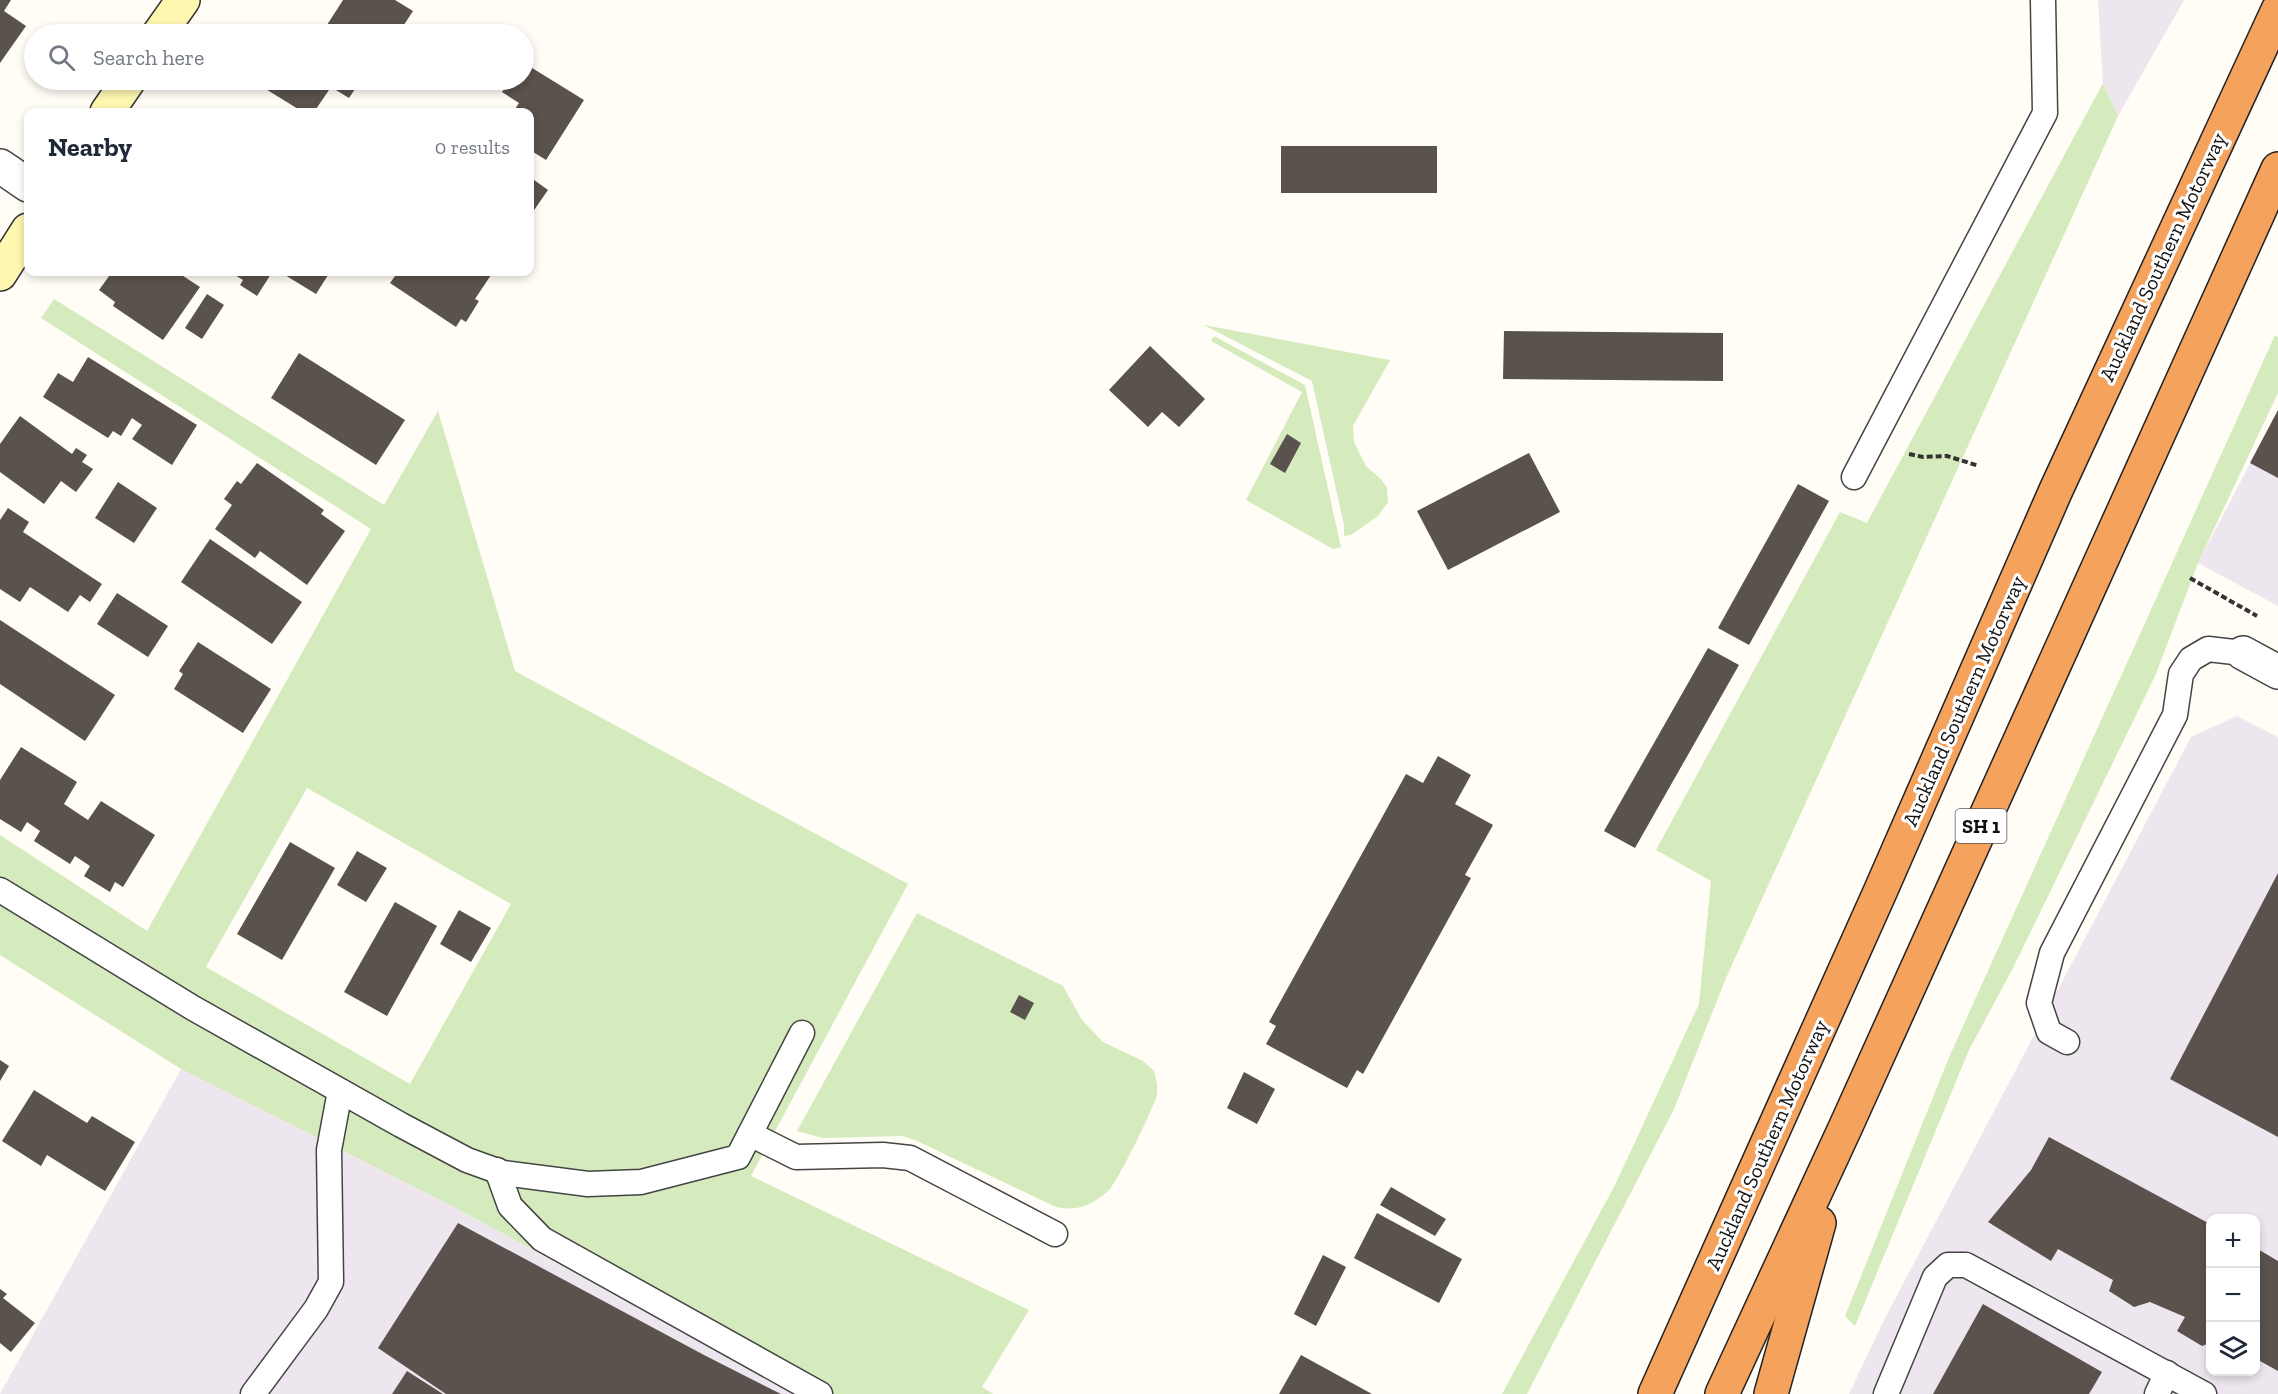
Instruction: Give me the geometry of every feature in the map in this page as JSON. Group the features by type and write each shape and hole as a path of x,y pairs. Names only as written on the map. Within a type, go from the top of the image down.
{"highway":[{"name":"Auckland Southern Motorway","path":"1655,1394 1875,903 2056,490 2278,10"},
{"name":"SH 1","path":"1722,1394 1846,1126 2278,169"},
{"path":"1771,1394 1846,1126"}],"street":[{"path":"166,24 183,0"},
{"path":"110,108 122,90"},
{"path":"0,166 24,182"},
{"path":"0,274 24,236"},
{"path":"2243,653 2278,672"}],"lane":[{"path":"1854,477 2045,113 2043,0"},
{"path":"2067,1042 2049,1032 2039,1003 2052,953 2175,715 2181,674 2191,659 2208,649 2243,653"},
{"path":"0,890 193,1008 467,1160 497,1170 534,1178 588,1184 641,1182 738,1156 802,1033"},
{"path":"253,1394 316,1309 332,1282 329,1150 340,1091"},
{"path":"750,1134 796,1157 883,1155 910,1158 1054,1234"},
{"path":"497,1170 510,1206 542,1239 819,1394"},
{"path":"1886,1394 1935,1277 1948,1265 1966,1265 2162,1384 2204,1394"}],"path":[{"path":"1909,454 1923,457 1947,456 1979,466"},
{"path":"2190,578 2258,617"}],"shaded area":[{"path":"2098,0 2184,0 2118,116 2103,83"},
{"path":"2278,410 2278,606 2198,563"},
{"path":"2237,716 2278,737 2278,1394 1849,1394 1883,1322 2191,737"},
{"path":"181,1069 454,1207 798,1394 0,1394"}],"green space":[{"path":"2103,83 2118,116 1726,978 1674,1109 1527,1394 1502,1394 1615,1185 1699,1004 1711,881 1656,850 1840,512 1867,523"},
{"path":"54,299 384,505 438,411 515,671 908,884 751,1176 1029,1310 982,1387 993,1394 798,1394 454,1207 181,1069 0,955 0,835 147,931 371,529 41,318","holes":["307,788 511,904 410,1084 206,967"]},
{"path":"1204,325 1390,360 1353,426 1354,442 1366,466 1381,479 1387,488 1388,502 1378,516 1351,535 1344,536 1344,525 1312,381"},
{"path":"2275,335 2278,337 2278,393 2198,563 2156,674 2014,966 1969,1050 1855,1326 1845,1316 1950,1055"},
{"path":"1214,336 1305,385 1341,547 1333,549 1246,500 1302,392 1211,341"},
{"path":"917,913 1063,986 1082,1020 1103,1042 1143,1061 1154,1071 1157,1094 1150,1113 1113,1184 1097,1200 1069,1209 1054,1206 903,1136 823,1138 797,1131"}],"building":[{"path":"0,0 11,0 4,11 24,25 24,29 0,63"},
{"path":"343,0 395,0 413,11 405,24 328,24"},
{"path":"534,69 584,100 546,160 534,152 534,108 516,108 519,103 502,92 503,90 534,90"},
{"path":"267,90 329,90 317,108 297,108"},
{"path":"336,90 354,90 349,98"},
{"path":"1281,146 1437,146 1437,193 1281,193"},
{"path":"534,180 548,190 534,210"},
{"path":"109,276 183,276 200,287 163,340 113,306 115,302 99,290"},
{"path":"236,276 270,276 257,296 240,285 243,280"},
{"path":"287,276 327,276 316,294"},
{"path":"395,276 490,276 475,299 479,301 466,322 461,319 456,327 390,283"},
{"path":"207,294 224,305 202,339 185,328"},
{"path":"1504,331 1723,333 1723,381 1503,379"},
{"path":"1150,346 1205,399 1179,427 1162,412 1148,427 1109,390"},
{"path":"299,353 405,420 376,465 271,398"},
{"path":"88,357 197,425 172,465 132,439 142,425 132,418 121,436 113,431 108,438 43,397 58,373 73,382"},
{"path":"2278,410 2278,478 2250,463"},
{"path":"20,416 72,454 76,448 87,455 82,462 93,469 76,492 61,481 44,504 0,472 0,444"},
{"path":"1287,434 1301,443 1285,473 1270,464"},
{"path":"1529,453 1560,512 1448,570 1417,511"},
{"path":"257,463 324,510 321,514 345,531 307,585 260,551 255,558 215,529 232,505 224,499 237,481 241,484"},
{"path":"118,482 157,508 134,543 95,518"},
{"path":"1798,484 1829,501 1749,645 1718,628"},
{"path":"8,508 29,522 23,532 102,584 90,602 80,595 68,612 30,587 20,602 0,589 0,520"},
{"path":"210,539 302,602 272,644 181,582"},
{"path":"117,593 168,626 148,657 97,624"},
{"path":"0,620 115,695 85,741 0,684"},
{"path":"198,642 271,689 243,733 174,689 183,674 179,671"},
{"path":"1708,648 1739,665 1635,848 1604,831"},
{"path":"21,747 77,782 64,804 88,820 101,801 155,835 123,887 115,882 110,892 84,876 90,866 75,856 70,864 34,841 40,831 27,822 21,832 0,819 0,780"},
{"path":"1438,756 1471,775 1455,804 1493,825 1465,875 1471,878 1363,1074 1357,1070 1347,1088 1266,1044 1276,1026 1269,1022 1406,774 1423,783"},
{"path":"290,842 335,868 282,960 237,934"},
{"path":"357,851 387,868 366,902 337,885"},
{"path":"2278,873 2278,1137 2170,1079"},
{"path":"395,902 437,926 387,1016 344,992"},
{"path":"459,910 491,928 471,962 440,944"},
{"path":"1019,995 1034,1003 1025,1020 1010,1012"},
{"path":"0,1060 9,1066 0,1081"},
{"path":"1244,1072 1275,1089 1257,1124 1227,1108"},
{"path":"34,1090 87,1123 92,1116 135,1142 105,1191 47,1155 41,1166 2,1141"},
{"path":"2049,1137 2206,1222 2206,1344 2202,1346 2177,1331 2185,1317 2150,1302 2134,1307 2109,1291 2113,1280 2058,1249 2051,1261 1988,1222 2031,1170"},
{"path":"1391,1187 1446,1219 1435,1236 1380,1205"},
{"path":"1377,1213 1462,1259 1439,1303 1354,1258"},
{"path":"458,1223 781,1394 446,1394 378,1348"},
{"path":"2260,1250 2278,1261 2278,1371 2260,1361"},
{"path":"1323,1255 1346,1267 1316,1326 1294,1314"},
{"path":"0,1289 7,1294 3,1298 35,1323 11,1352 0,1343"},
{"path":"1983,1304 2102,1372 2089,1394 1933,1394"},
{"path":"1301,1355 1372,1394 1279,1394"},
{"path":"407,1371 443,1394 392,1394"}]}
